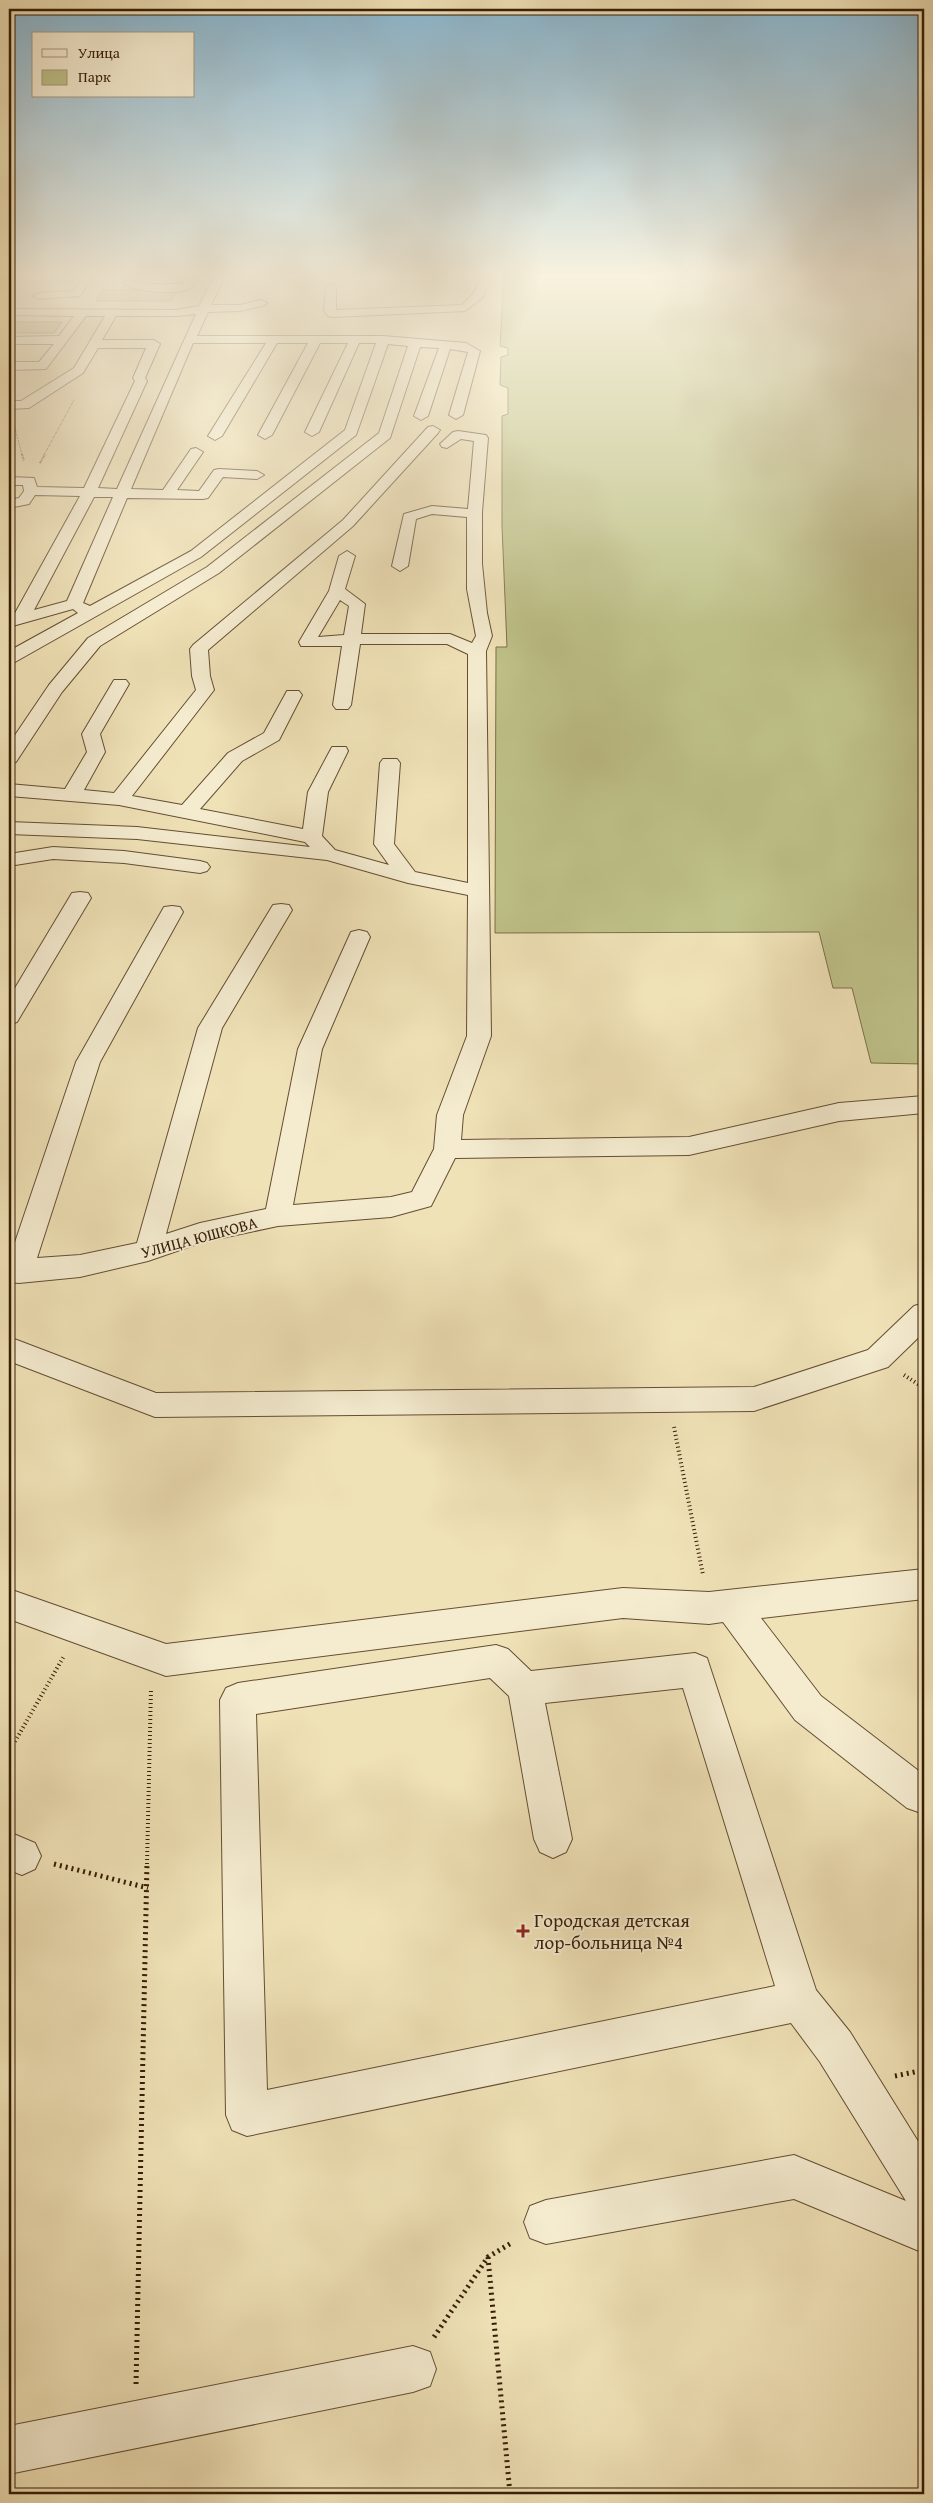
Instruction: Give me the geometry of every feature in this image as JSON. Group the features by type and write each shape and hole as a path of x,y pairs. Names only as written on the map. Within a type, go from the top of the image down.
{"street":[{"path":"10,405 24,405 45,392"},
{"path":"15,620 90,491 134,392"},
{"path":"74,604 165,392"},
{"path":"215,436 242,392"},
{"path":"265,435 288,392"},
{"path":"312,432 331,392"},
{"path":"9,658 196,554 351,432 365,392"},
{"path":"9,758 54,689 94,642 213,570 386,435 400,392"},
{"path":"421,416 430,392"},
{"path":"456,415 463,392"},
{"path":"118,799 205,690 200,676 199,649 348,523 432,430"},
{"path":"447,444 458,435 481,438 474,514 476,610 484,636 477,651 479,1036 450,1116 447,1149 689,1146 839,1112 924,1105"},
{"path":"168,494 196,452"},
{"path":"9,481 30,486 90,491 203,495 219,472 257,474"},
{"path":"9,504 24,501 30,486"},
{"path":"400,566 408,516 418,511 451,511 474,514"},
{"path":"346,556 337,591 307,642 336,642 351,639 450,639 477,651"},
{"path":"337,591 358,604 342,705"},
{"path":"15,620 74,604 90,613"},
{"path":"72,794 96,752 91,734 120,684"},
{"path":"188,811 235,757 272,736 293,695"},
{"path":"312,837 318,792 339,752"},
{"path":"390,762 384,844 408,877"},
{"path":"9,790 118,799 188,811 312,837 328,854"},
{"path":"9,828 64,828 179,837 283,851 328,854 408,877 479,891"},
{"path":"9,860 53,853 124,857 200,867"},
{"path":"9,1018 80,898"},
{"path":"148,1251 210,1028 281,910"},
{"path":"14,1271 88,1062 172,912"},
{"path":"278,1216 310,1049 359,937"},
{"name":"УЛИЦА ЮШКОВА","path":"14,1271 80,1266 148,1251 200,1233 278,1216 391,1207 422,1199 447,1149"},
{"path":"9,1349 155,1405 754,1399 878,1359 924,1314"},
{"path":"9,1604 152,1652 166,1660 623,1603 720,1607 924,1584"},
{"path":"720,1607 808,1708 920,1795 924,1796"},
{"path":"553,1839 525,1688 496,1661 238,1700 247,2115 800,2002"},
{"path":"525,1688 695,1670 800,2002 835,2047 924,2190"},
{"path":"546,2222 794,2177 924,2231"},
{"path":"9,2450 413,2369"}],"path":[{"path":"30,486 77,392"},
{"path":"24,405 13,418 30,486"},
{"path":"668,1399 720,1607"},
{"path":"9,1752 79,1629"},
{"path":"135,2424 152,1652"},
{"path":"16,1854 148,1888"},
{"path":"413,2369 488,2257 546,2222"},
{"path":"488,2257 510,2494"}],"green space":[{"path":"508,392 924,392 924,1064 871,1063 852,988 833,988 819,932 495,933 496,647 507,647 502,526 502,416 508,414"}],"place":[{"name":"Городская детская лор-больница №4","path":"523,1931"}]}
